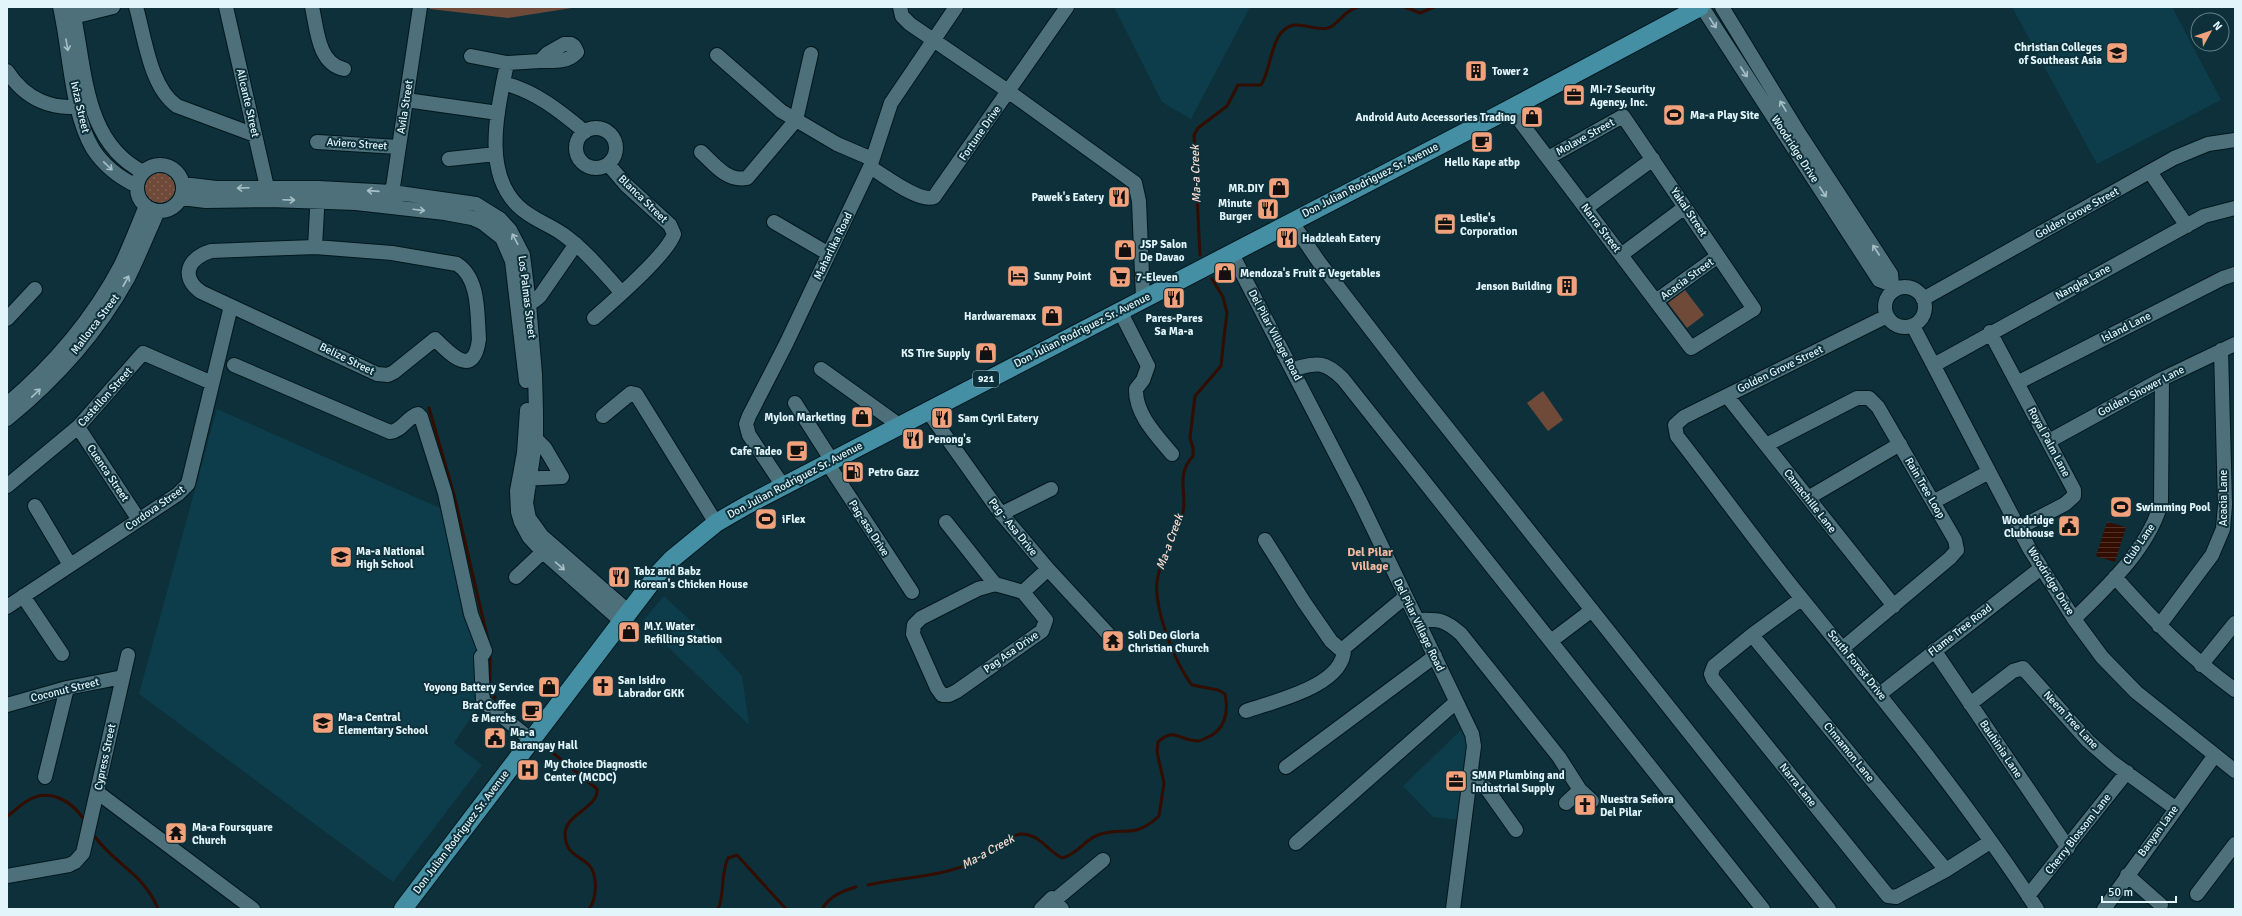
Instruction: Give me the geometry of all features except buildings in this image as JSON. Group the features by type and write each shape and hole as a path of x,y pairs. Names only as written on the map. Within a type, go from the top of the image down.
{"main road":[{"name":"Don Julian Rodriguez Sr. Avenue","path":"403,909 530,739 625,616 672,559 716,523 899,425 1510,108 1701,7"}],"street":[{"path":"67,12 113,7"},
{"path":"136,7 158,85 169,101 177,106 256,135"},
{"name":"Alicante Street","path":"226,7 269,193"},
{"path":"312,7 321,44 327,60 334,67 344,69"},
{"name":"Avila Street","path":"390,206 420,7"},
{"path":"900,7 900,13 905,20 1008,91 1135,183 1139,201 1143,298"},
{"name":"Maharlika Road","path":"783,486 749,435 747,421 829,254 871,163 891,103 956,7"},
{"name":"Fortune Drive","path":"871,163 919,197 929,199 934,197 1067,7"},
{"name":"Woodridge Drive","path":"1701,7 1891,274 1893,287"},
{"name":"Woodridge Drive","path":"1722,7 1792,133"},
{"name":"Iviza Street","path":"67,12 84,106 88,139 94,150 112,170 137,186"},
{"path":"701,152 727,176 739,179 747,178 796,120 812,54"},
{"path":"717,55 781,111 871,163"},
{"path":"471,56 507,63 540,61"},
{"path":"507,63 498,113 496,154 503,183 516,205 526,213 563,234 576,244 622,293"},
{"path":"7,71 16,85 39,101 51,106 84,106"},
{"path":"503,83 517,87 540,98 585,132"},
{"path":"406,100 498,113"},
{"name":"Iviza Street","path":"84,106 97,123 110,146 132,166 143,172"},
{"name":"Narra Street","path":"1510,108 1691,348"},
{"name":"Molave Street","path":"1548,158 1623,116"},
{"name":"Yakal Street","path":"1623,116 1754,309 1691,348"},
{"path":"598,128 605,130 615,140 616,153 608,164 602,167 590,167 580,159 576,147 580,136 585,132 598,128"},
{"name":"Golden Grove Street","path":"1923,299 2193,149 2223,140 2235,140"},
{"name":"Aviero Street","path":"317,142 398,147"},
{"path":"450,159 496,154"},
{"path":"1586,208 1653,159"},
{"name":"Blanca Street","path":"594,318 622,293 670,244 674,234 670,225 626,185 608,164"},
{"path":"156,165 170,167 176,171 183,184 181,198 168,209 152,208 141,200 137,186 143,172 156,165"},
{"path":"2150,172 2187,226"},
{"name":"Los Palmas Street","path":"183,184 269,193 318,194 392,192 476,204 500,219 510,230 523,256 523,304"},
{"name":"Los Palmas Street","path":"181,198 217,202 269,193"},
{"path":"316,247 318,194"},
{"name":"Los Palmas Street","path":"318,194 462,216 483,223 493,229 502,238 512,261 523,304 535,374 531,435 524,479 517,503 521,522 529,537 547,548 625,616"},
{"path":"1621,255 1685,207"},
{"name":"Mallorca Street","path":"7,404 64,348 90,313 121,264 152,208"},
{"name":"Mallorca Street","path":"7,419 35,395 58,371 97,325 127,278 152,208"},
{"name":"Nangka Lane","path":"1934,365 1990,332 2204,216 2235,208"},
{"path":"1291,221 1319,262 1410,381 1829,909"},
{"path":"774,222 829,254"},
{"path":"523,304 534,301 549,285 576,244"},
{"name":"Belize Street","path":"316,247 392,253 457,264 465,269 471,278 474,291 479,339 472,357 468,360 458,360 453,357 435,339 394,372 382,375 231,306 201,292 190,282 189,269 197,257 221,250 316,247"},
{"name":"Del Pilar Village Road","path":"1231,252 1293,369 1360,501 1456,702 1466,717 1472,734 1474,746 1452,909"},
{"name":"Acacia Street","path":"1656,301 1718,256"},
{"name":"Island Lane","path":"2018,383 2223,278 2235,274"},
{"path":"1893,287 1913,289 1923,299 1924,314 1914,326 1905,328 1896,325 1887,316 1886,302 1893,287"},
{"path":"7,319 35,289"},
{"name":"Cordova Street","path":"7,607 178,494 188,484 231,306"},
{"path":"1120,311 1148,366 1143,380 1136,389 1138,405 1153,431 1172,454"},
{"name":"Golden Grove Street","path":"1675,425 1684,417 1887,316"},
{"name":"Woodridge Drive","path":"1914,326 2019,528 2041,568 2074,619 2102,657 2136,692 2235,771"},
{"name":"Royal Palm Lane","path":"1990,332 2072,484 2074,496 2065,504 2019,528"},
{"name":"Golden Shower Lane","path":"2049,441 2162,379 2235,344"},
{"name":"Acacia Lane","path":"2159,626 2212,555 2223,529 2225,504 2221,350"},
{"name":"Castellon Street","path":"7,486 78,427 143,354 212,383"},
{"path":"1293,369 1320,363 1333,369 1343,379 1763,909"},
{"path":"234,364 390,432 398,430 414,415 418,414 421,416 444,488 471,614 485,651 482,658 483,701 530,739"},
{"path":"821,369 899,425"},
{"name":"Club Lane","path":"2074,619 2115,577 2151,530 2161,503 2162,379"},
{"path":"603,416 631,393 636,394 716,523"},
{"name":"Camachille Lane","path":"1727,396 1894,606"},
{"name":"Rain Tree Loop","path":"1766,445 1863,396 1869,398 1878,407 1955,540 1956,550 1950,558 1843,648"},
{"path":"795,403 830,462"},
{"name":"Pag - Asa Drive","path":"928,410 1001,514 1048,569 1109,635"},
{"name":"South Forest Drive","path":"1675,425 1677,436 1802,598 1880,694 1990,842 2037,909"},
{"name":"Cuenca Street","path":"78,427 139,520"},
{"path":"524,479 562,477 545,448 531,435"},
{"path":"1808,498 1900,444"},
{"name":"Pag-asa Drive","path":"830,462 912,592"},
{"path":"1933,502 1989,472"},
{"path":"1001,514 1051,489"},
{"path":"35,506 70,566"},
{"path":"946,522 995,584 1023,592 1048,569"},
{"path":"1265,540 1331,641 1338,648 1344,648 1406,597"},
{"path":"516,577 547,548"},
{"name":"Flame Tree Road","path":"1880,694 1934,650 2041,568"},
{"path":"2115,577 2159,626 2201,665 2235,690"},
{"name":"Pag Asa Drive","path":"995,584 978,588 921,618 914,625 913,634 937,688 942,695 949,695 1045,627 1046,620 1044,616 1023,592"},
{"path":"23,596 62,654"},
{"name":"Narra Lane","path":"1802,598 1752,634 1714,666 1711,674 1713,679 1883,891 1892,898 1946,870 1990,842"},
{"path":"1551,642 1592,610"},
{"path":"1418,620 1436,619 1444,621 1461,634 1559,757 1580,790 1592,801"},
{"path":"2201,665 2235,623"},
{"name":"Cinnamon Lane","path":"1752,634 1946,870"},
{"path":"1246,711 1322,682 1340,665 1343,660 1344,648"},
{"name":"Bauhinia Lane","path":"1934,650 2068,848"},
{"name":"Cypress Street","path":"7,876 69,865 80,858 86,846 128,655"},
{"path":"1286,767 1434,656"},
{"name":"Neem Tree Lane","path":"1970,704 2013,671 2023,668 2088,741 2112,762 2175,808"},
{"name":"Coconut Street","path":"7,706 67,688 123,677"},
{"path":"45,777 67,688"},
{"path":"1296,844 1456,702"},
{"name":"Banyan Lane","path":"2104,909 2175,808 2215,755"},
{"name":"Cherry Blossom Lane","path":"2028,896 2068,848 2127,772"},
{"path":"1470,777 1487,789 1516,830"},
{"path":"1566,803 1580,790"},
{"path":"97,792 253,909"},
{"path":"2197,894 2232,855"},
{"path":"1041,909 1052,898 1059,905 1103,860"},
{"path":"2127,875 2161,905"}],"shaded area":[{"path":"430,7 578,7 508,18 430,9"},
{"path":"1114,7 1250,7 1191,119 1162,102"},
{"name":"Christian Colleges of Southeast Asia","path":"2012,7 2172,7 2190,41 2190,52 2196,52 2221,100 2097,164"},
{"path":"160,173 166,174 174,182 174,194 166,202 160,203 154,202 146,194 145,188 146,182 154,174"},
{"path":"1685,290 1704,315 1687,328 1668,303"},
{"path":"1543,391 1563,420 1548,431 1527,403"},
{"name":"Ma-a Central Elementary School","path":"217,409 442,509 476,649 476,685 481,702 454,743 482,765 393,882 139,694"},
{"name":"Swimming Pool","path":"2119,501 2123,501 2125,502 2125,510 2119,511 2116,508 2116,504"},
{"path":"2107,522 2126,527 2115,562 2096,556"},
{"path":"664,596 695,625 742,676 749,725 642,622"},
{"path":"1465,726 1469,738 1461,820 1433,817 1403,786"}],"waterway":[{"name":"Ma-a Creek","path":"1200,255 1194,135 1198,128 1227,106 1238,85 1261,85 1265,78 1276,42 1280,34 1286,28 1294,25 1320,29 1328,28 1335,24 1352,9 1358,7"},
{"name":"Ma-a Creek","path":"1405,7 1420,13 1434,7"},
{"name":"Ma-a Creek","path":"868,885 935,874 961,867 974,862 1016,835 1027,834 1033,836 1062,858 1068,856 1093,837 1098,835 1142,828 1159,816 1164,783 1157,752 1158,742 1168,735 1200,741 1218,731 1221,726 1226,714 1225,694 1218,690 1192,685 1185,675 1166,633 1161,617 1157,588 1160,568 1184,509 1183,478 1187,464 1193,456 1193,448 1190,438 1195,396 1221,366 1227,313 1223,297 1212,279"},
{"path":"429,408 454,495 488,640"},
{"path":"490,652 490,688 495,698"},
{"path":"541,743 597,789 596,796 593,801 570,822 566,828 565,835 570,851 589,865 594,875 595,893 592,905 589,909"},
{"path":"7,816 24,803 44,795 60,798 67,802 74,807 85,821"},
{"path":"95,837 112,856 138,878 152,897 158,909"},
{"name":"Ma-a Creek","path":"718,909 721,898 724,872 728,858 737,855 786,909"},
{"name":"Ma-a Creek","path":"822,909 825,904 837,895 856,887"}],"place":[{"name":"Christian Colleges of Southeast Asia","path":"2117,53"},
{"name":"Tower 2","path":"1476,71"},
{"name":"MI-7 Security Agency, Inc.","path":"1574,95"},
{"name":"Ma-a Play Site","path":"1674,115"},
{"name":"Android Auto Accessories Trading","path":"1532,117"},
{"name":"Hello Kape atbp","path":"1482,142"},
{"name":"MR.DIY","path":"1279,188"},
{"name":"Pawek's Eatery","path":"1119,197"},
{"name":"Minute Burger","path":"1268,209"},
{"name":"Leslie's Corporation","path":"1445,224"},
{"name":"Hadzleah Eatery","path":"1287,238"},
{"name":"JSP Salon De Davao","path":"1125,250"},
{"name":"Mendoza's Fruit & Vegetables","path":"1225,273"},
{"name":"Sunny Point","path":"1018,276"},
{"name":"7-Eleven","path":"1120,277"},
{"name":"Jenson Building","path":"1567,286"},
{"name":"Pares-Pares Sa Ma-a","path":"1174,298"},
{"name":"Hardwaremaxx","path":"1052,316"},
{"name":"KS Tire Supply","path":"986,353"},
{"name":"Mylon Marketing","path":"862,417"},
{"name":"Sam Cyril Eatery","path":"942,418"},
{"name":"Penong's","path":"913,439"},
{"name":"Cafe Tadeo","path":"797,451"},
{"name":"Petro Gazz","path":"853,472"},
{"name":"Swimming Pool","path":"2121,507"},
{"name":"iFlex","path":"766,519"},
{"name":"Woodridge Clubhouse","path":"2069,526"},
{"name":"Ma-a National High School","path":"341,557"},
{"name":"Tabz and Babz Korean's Chicken House","path":"619,577"},
{"name":"M.Y. Water Refilling Station","path":"629,632"},
{"name":"Soli Deo Gloria Christian Church","path":"1113,641"},
{"name":"San Isidro Labrador GKK","path":"603,686"},
{"name":"Yoyong Battery Service","path":"549,687"},
{"name":"Brat Coffee & Merchs","path":"532,711"},
{"name":"Ma-a Central Elementary School","path":"323,723"},
{"name":"Ma-a Barangay Hall","path":"495,738"},
{"name":"My Choice Diagnostic Center (MCDC)","path":"528,770"},
{"name":"SMM Plumbing and Industrial Supply","path":"1456,781"},
{"name":"Nuestra Señora Del Pilar","path":"1585,805"},
{"name":"Ma-a Foursquare Church","path":"176,833"}],"district":[{"name":"Del Pilar Village","path":"1370,559"}]}
